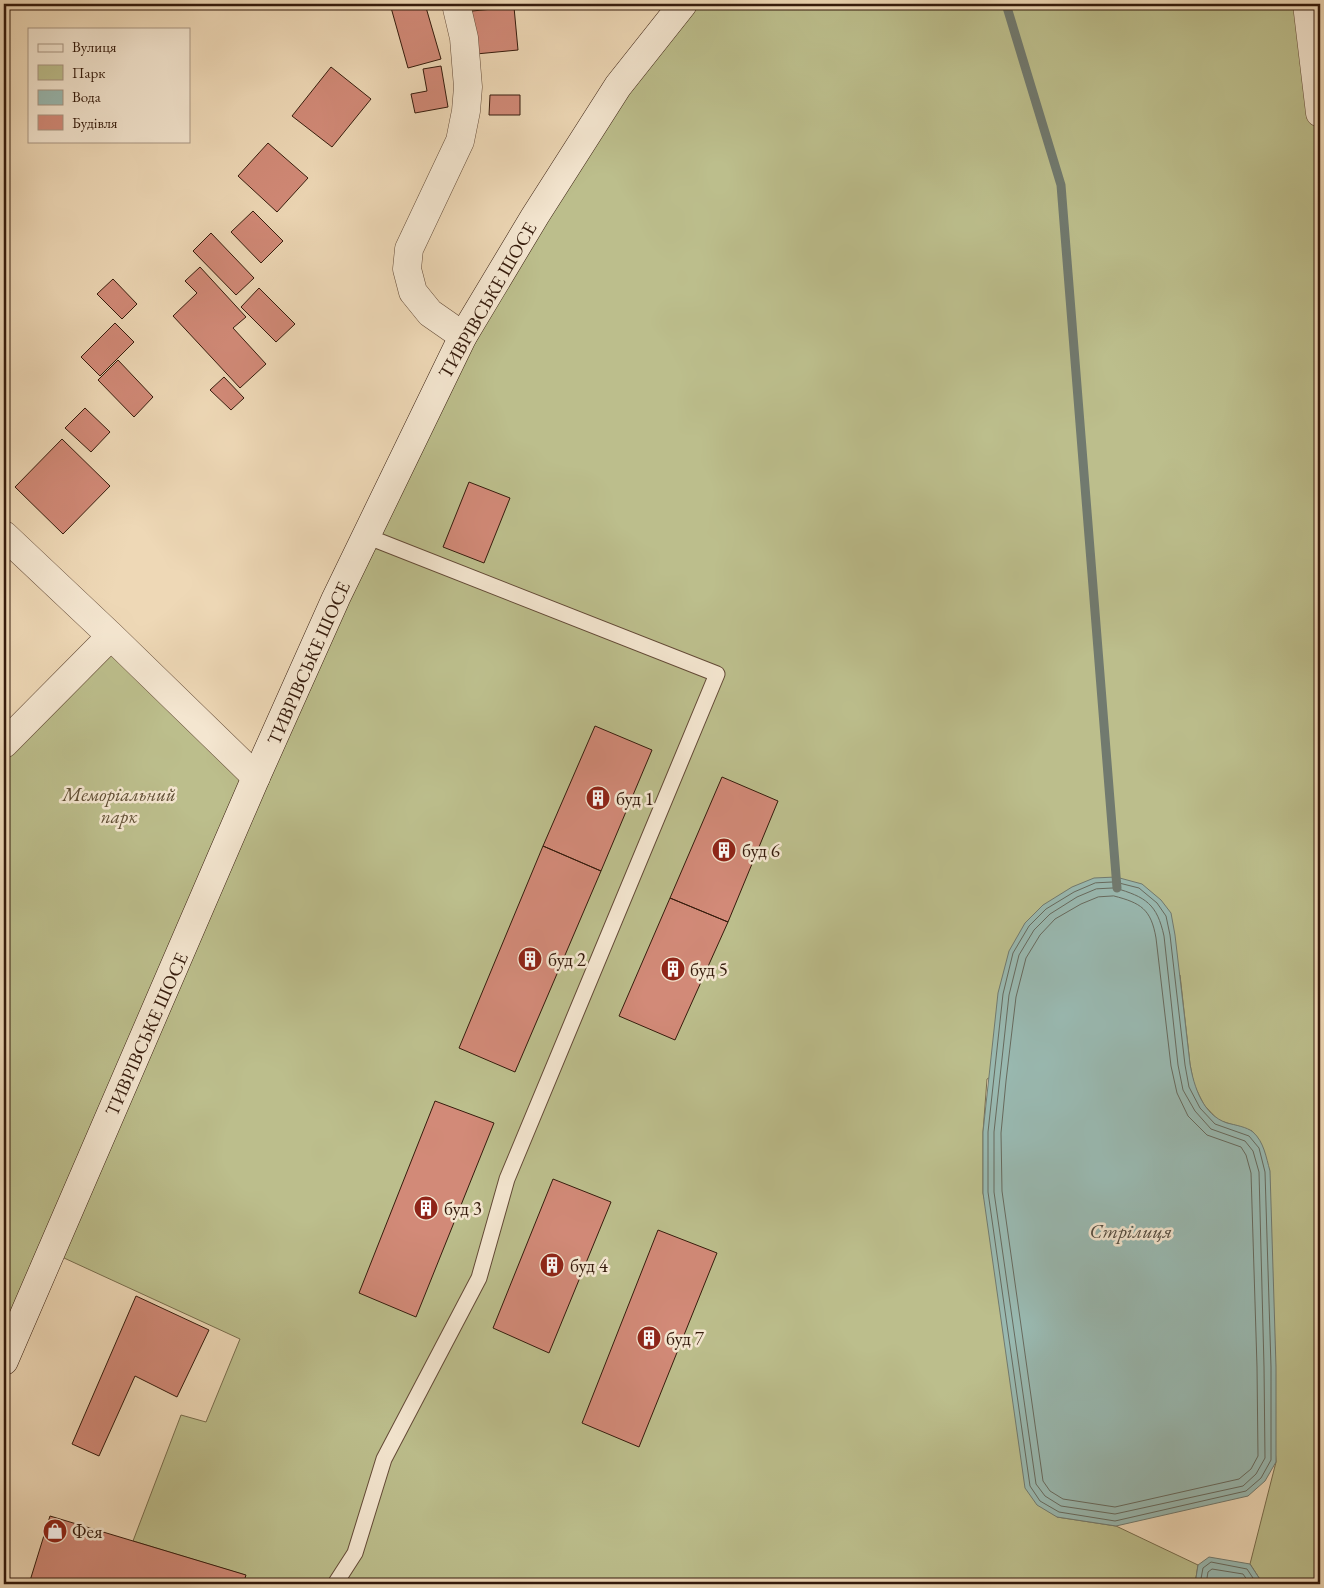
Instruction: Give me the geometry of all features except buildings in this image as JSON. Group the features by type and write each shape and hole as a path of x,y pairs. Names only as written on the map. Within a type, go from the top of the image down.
{"main road":[{"path":"456,4 464,38 468,87 466,111 460,141 409,249 407,269 413,292 430,313 462,336"},
{"name":"ТИВРІВСЬКЕ ШОСЕ","path":"4,1361 256,778 336,598 462,336 535,216 618,86 683,4"},
{"path":"1307,4 1320,113"},
{"path":"4,535 111,636 256,778"},
{"path":"4,744 111,636"}],"lane":[{"path":"335,1584 355,1553 384,1459 479,1278 508,1179 717,674 366,536"}],"green space":[{"name":"Меморіальний парк","path":"683,4 1309,4 1320,94 1320,1584 1263,1584 1250,1564 1276,1462 1252,1131 1218,1120 1204,1105 1194,1085 1180,975 987,1079 983,1132 983,1193 1057,1517 1116,1526 1198,1565 1195,1584 244,1584 245,1575 133,1541 181,1415 206,1422 240,1339 51,1252 4,1361 4,744 111,636 256,777 463,336"}],"water":[{"name":"Стрілиця","path":"1116,877 1142,884 1161,900 1171,913 1190,1064 1197,1091 1212,1114 1227,1123 1244,1127 1253,1132 1262,1145 1267,1160 1270,1171 1276,1367 1276,1462 1265,1481 1248,1496 1116,1526 1057,1517 1037,1505 1025,1488 983,1193 983,1132 998,993 1009,951 1025,923 1043,905 1072,887 1094,878"},
{"path":"1209,1557 1250,1564 1263,1584 1195,1584 1198,1565"}],"waterway":[{"path":"1006,4 1061,185 1117,888"}],"place":[{"name":"буд 1","path":"598,798"},
{"name":"буд 6","path":"724,850"},
{"name":"буд 2","path":"530,959"},
{"name":"буд 5","path":"673,969"},
{"name":"буд 3","path":"426,1208"},
{"name":"буд 4","path":"552,1265"},
{"name":"буд 7","path":"649,1338"},
{"name":"Фея","path":"55,1531"}]}
